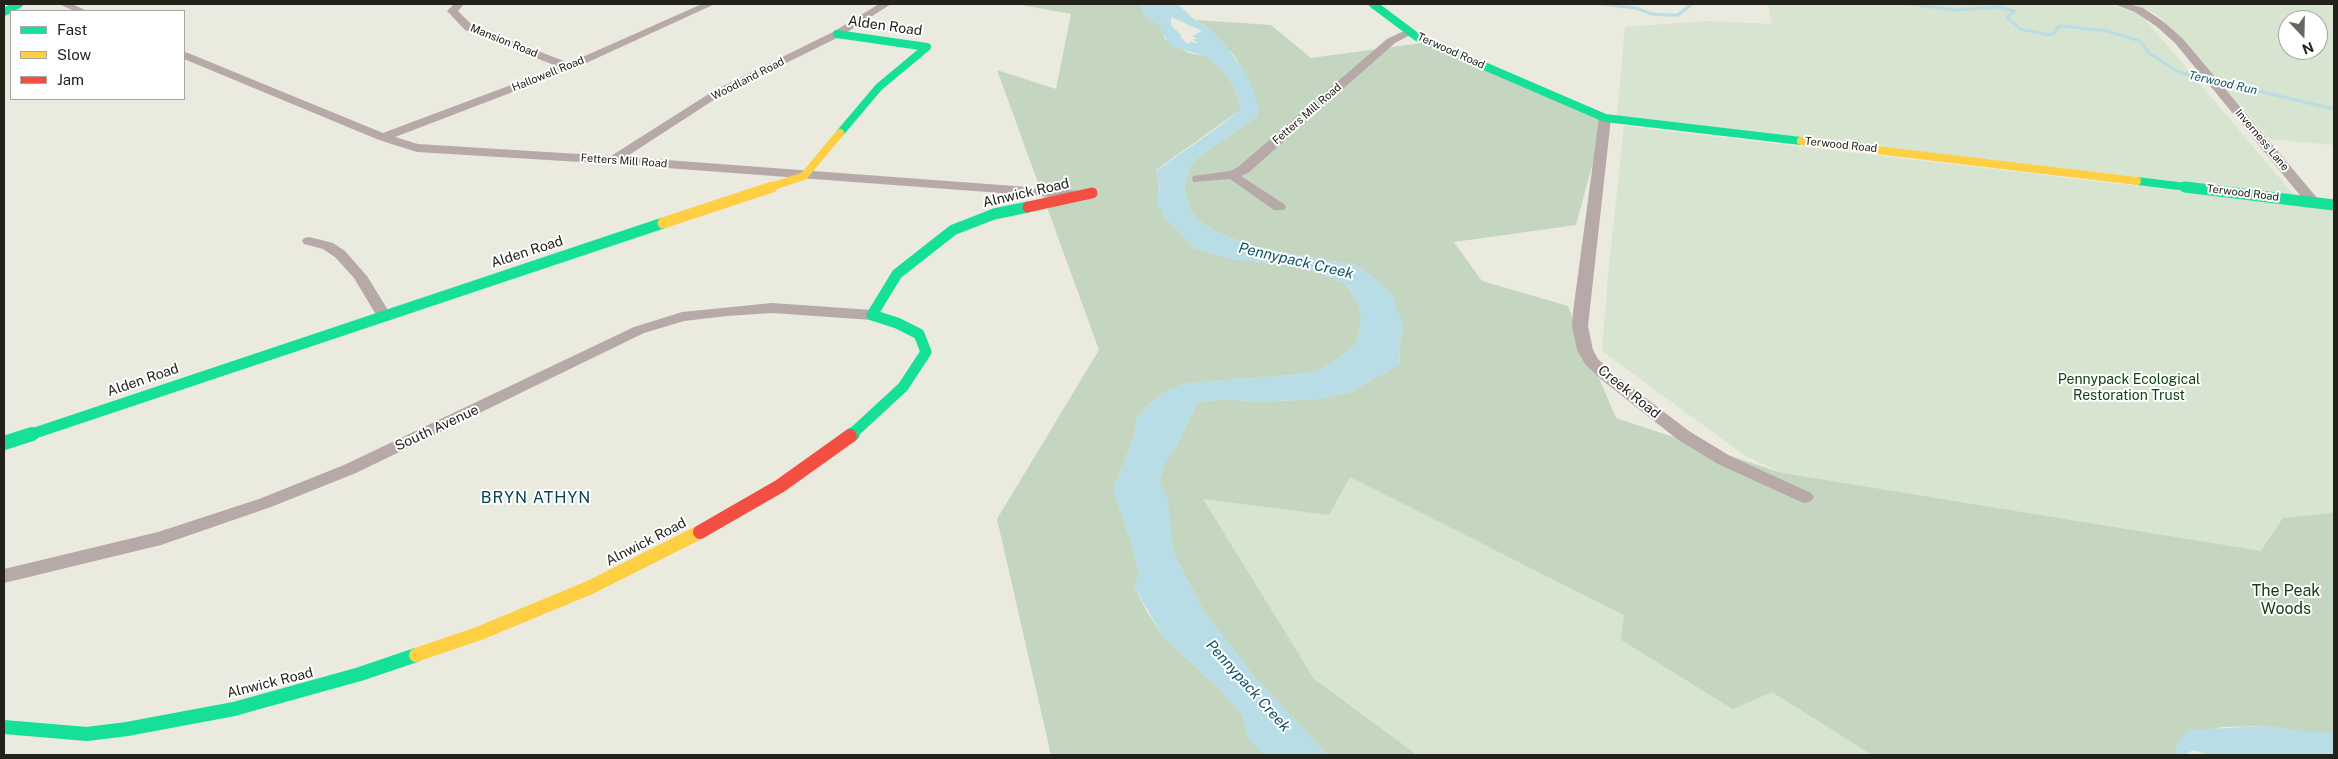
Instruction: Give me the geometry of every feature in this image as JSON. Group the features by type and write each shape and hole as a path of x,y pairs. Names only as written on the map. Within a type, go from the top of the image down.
{"street":[{"path":"4,12 19,4"},
{"name":"Mansion Road","path":"459,4 452,11 469,28 570,67"},
{"name":"Hallowell Road","path":"383,138 570,67 710,4"},
{"name":"Woodland Road","path":"613,160 719,92 837,34 886,4"},
{"name":"Terwood Road","path":"1373,4 1408,32 1605,118 2334,205"},
{"name":"Inverness Lane","path":"2119,4 2139,10 2160,24 2206,72 2313,202"},
{"name":"Fetters Mill Road","path":"1198,179 1233,175 1243,170 1391,40 1408,32"},
{"name":"Alden Road","path":"4,442 804,176 879,87 927,47 837,34"},
{"name":"Fetters Mill Road","path":"185,55 383,138 424,149 613,160 804,176 1087,194"},
{"name":"Creek Road","path":"1605,118 1581,312 1580,326 1585,350 1591,361 1604,373 1683,434 1724,460 1805,497"},
{"path":"1233,175 1279,207"},
{"name":"Alnwick Road","path":"4,727 35,728 87,734 127,729 234,709 360,674 480,633 590,587 694,535 780,486 846,440 903,386 926,352 924,343 918,334 897,322 872,315 897,274 953,230 994,214 1087,194"},
{"path":"309,241 328,246 340,254 360,276 383,315"},
{"name":"South Avenue","path":"4,576 161,538 265,504 367,461 639,330 682,317 772,308 872,315"}],"green space":[{"path":"1016,4 1141,4 1145,16 1157,23 1163,31 1165,39 1189,53 1205,56 1213,61 1233,85 1241,105 1240,110 1156,170 1163,215 1194,248 1233,259 1306,267 1346,284 1359,305 1362,319 1356,344 1338,359 1324,367 1293,375 1188,383 1168,390 1149,404 1137,418 1134,437 1113,490 1132,544 1139,576 1134,586 1146,610 1163,637 1221,690 1243,717 1248,738 1263,755 1051,755 997,519 1099,350 997,70 1056,89 1071,14"},
{"path":"1768,4 2106,4 2139,12 2294,195 1617,116 1625,27 1707,21 1772,24"},
{"path":"2131,4 2334,4 2334,145 2270,139 2164,20 2153,12"},
{"name":"The Peak Woods","path":"1196,20 1271,25 1311,58 1429,42 1605,118 1576,225 1454,242 1482,281 1568,306 1616,418 1782,473 2261,551 2283,518 2334,513 2334,732 2301,732 2267,726 2221,727 2178,742 2174,755 1872,755 1772,692 1733,709 1621,640 1624,615 1350,477 1329,515 1203,499 1314,679 1417,755 1328,755 1256,678 1204,612 1173,551 1159,480 1165,463 1175,449 1198,402 1224,399 1256,402 1318,399 1351,392 1400,364 1399,347 1403,327 1356,265 1257,248 1214,231 1199,221 1190,210 1184,187 1190,166 1197,158 1255,118 1259,111 1248,78 1234,55 1207,27"},
{"name":"Pennypack Ecological Restoration Trust","path":"1624,126 2334,209 2334,687 1793,475 1782,473 1744,455 1602,351"},
{"path":"1201,400 1936,755 1241,755 1160,448"}],"water":[{"name":"Pennypack Creek","path":"1141,4 1178,4 1225,44 1248,77 1254,92 1259,111 1255,118 1197,158 1190,166 1184,187 1190,210 1199,221 1214,231 1257,248 1356,265 1374,277 1392,294 1403,327 1399,347 1400,364 1351,392 1318,399 1256,402 1224,399 1198,402 1175,449 1165,463 1159,480 1168,500 1173,551 1204,612 1256,678 1328,755 1263,755 1248,738 1243,717 1221,690 1163,637 1134,586 1139,576 1132,544 1113,490 1134,437 1137,418 1149,404 1168,390 1188,383 1293,375 1324,367 1338,359 1356,344 1362,319 1359,305 1346,284 1306,267 1233,259 1194,248 1163,215 1156,201 1160,191 1156,171 1224,123 1240,110 1241,105 1233,85 1224,72 1205,56 1171,46 1157,23 1145,16","holes":["1171,17 1202,31 1192,36 1198,39 1192,39 1198,43 1190,42 1188,44 1171,25"]},
{"path":"2267,726 2301,732 2334,732 2334,755 2209,755 2193,750 2185,755 2174,755 2178,742 2188,730"}],"waterway":[{"name":"Terwood Run","path":"1601,4 1636,8 1652,14 1666,15 1678,15 1692,4"},
{"name":"Terwood Run","path":"1911,4 1954,10 1998,7 2015,11 2007,17 2020,29 2049,35 2056,32 2056,28 2061,26 2107,31 2140,41 2149,53 2178,72 2334,109"}],"traffic: fast":[{"path":"4,12 19,4"},
{"path":"1373,4 1417,37 1605,118 1801,141"},
{"path":"837,34 927,47 879,87 840,133"},
{"path":"2137,181 2334,205"},
{"path":"850,436 903,387 926,352 919,334 897,323 872,315 897,274 953,230 994,214 1028,207"},
{"path":"4,443 663,223"},
{"path":"4,727 87,734 127,729 234,709 360,674 416,655"}],"traffic: slow":[{"path":"663,223 804,176 840,133"},
{"path":"1801,141 2137,181"},
{"path":"416,655 480,633 591,587 700,532"}],"traffic: jam":[{"path":"1028,207 1092,193"},
{"path":"700,532 780,486 850,436"}],"district":[{"name":"BRYN ATHYN","path":"536,498"}]}
